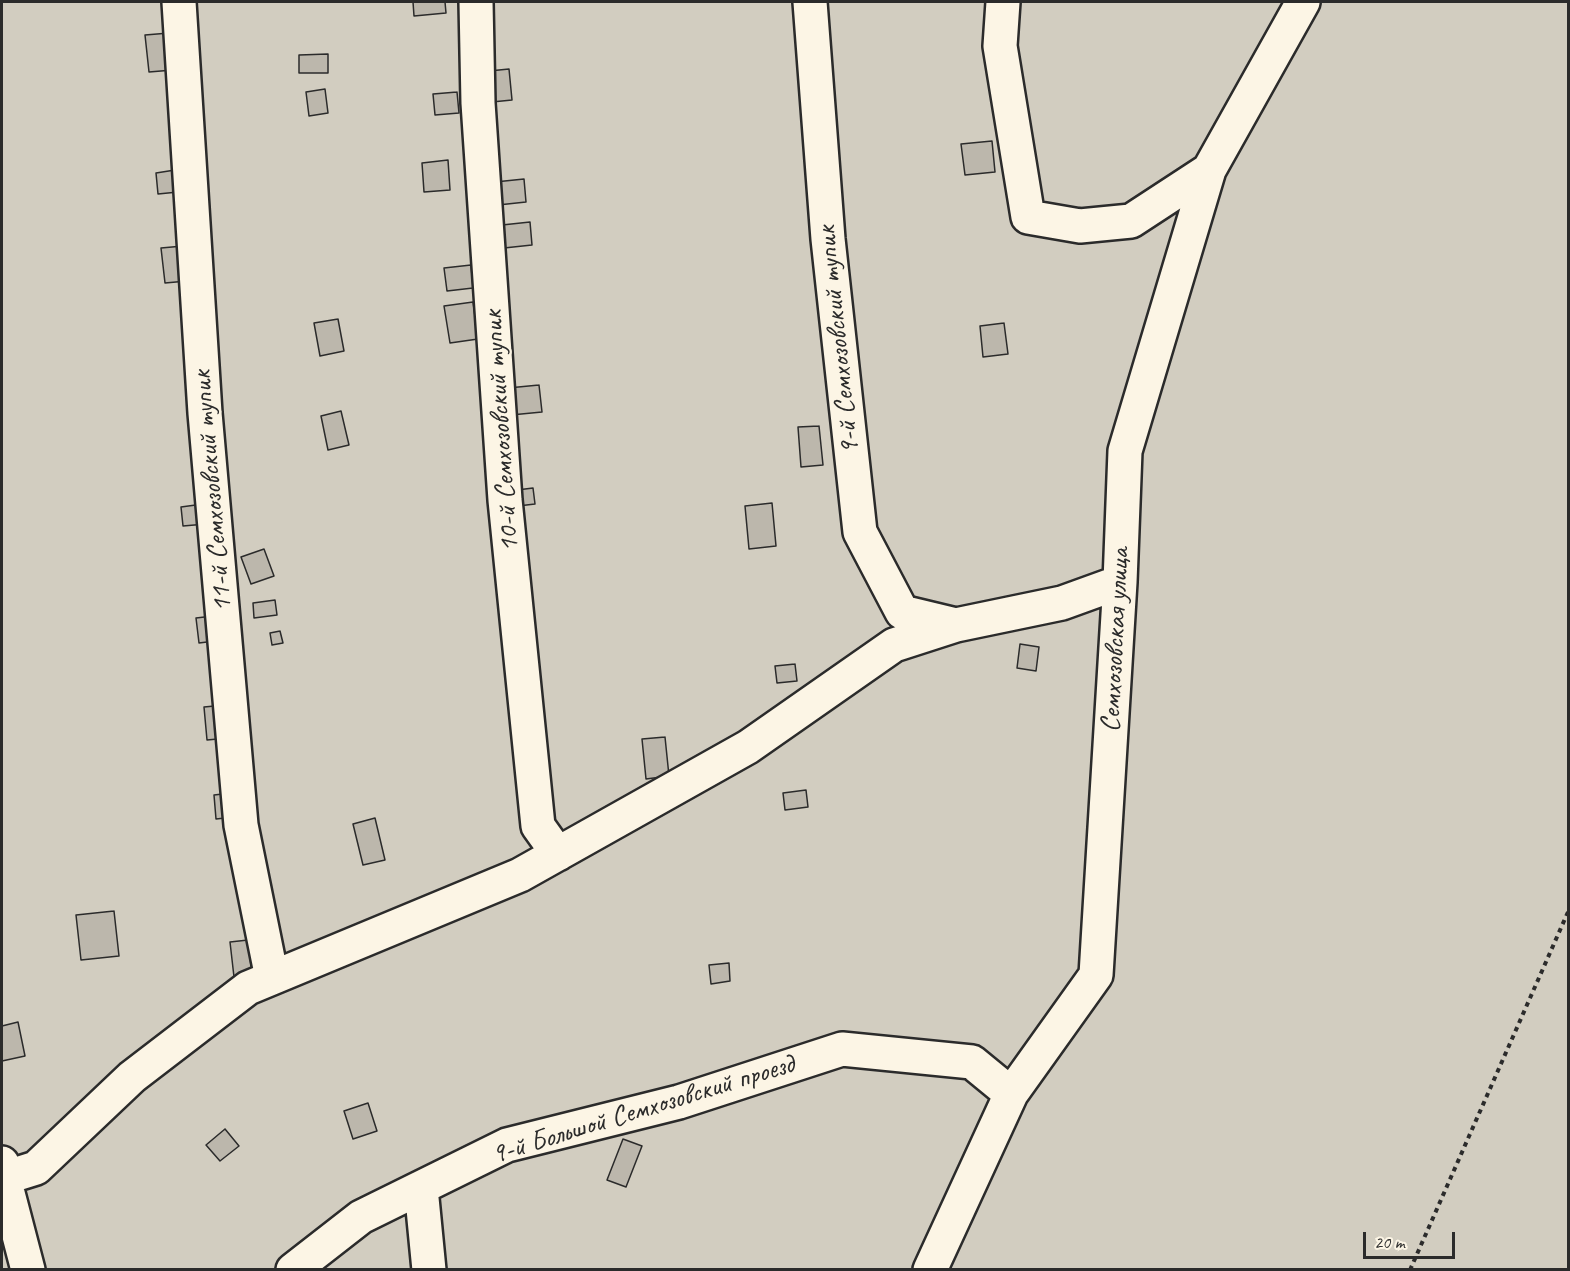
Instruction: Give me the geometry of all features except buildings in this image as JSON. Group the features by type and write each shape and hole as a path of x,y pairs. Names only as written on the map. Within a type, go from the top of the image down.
{"street":[{"name":"11-й Семхозовский тупик","path":"179,2 205,413 241,825 272,978"},
{"name":"10-й Семхозовский тупик","path":"476,2 478,103 507,512 538,826 558,854"},
{"name":"9-й Семхозовский тупик","path":"810,2 828,239 860,532 902,612 956,626"},
{"path":"1004,2 1000,46 1028,217 1080,226 1131,221 1209,170"},
{"name":"Семхозовская улица","path":"930,1269 1011,1094 1096,975 1120,582 1125,451 1209,170 1303,2"},
{"path":"28,1269 3,1170 36,1168 132,1077 248,988 520,875 748,747 894,645 956,626 1062,603 1120,582"},
{"name":"9-й Большой Семхозовский проезд","path":"292,1269 362,1217 507,1145 679,1102 842,1049 972,1062 1011,1094"},
{"path":"421,1188 429,1269"}],"path":[{"path":"1410,1269 1569,912"}],"shaded area":[{"path":"2,2 1568,2 1568,1269 2,1270"}]}
